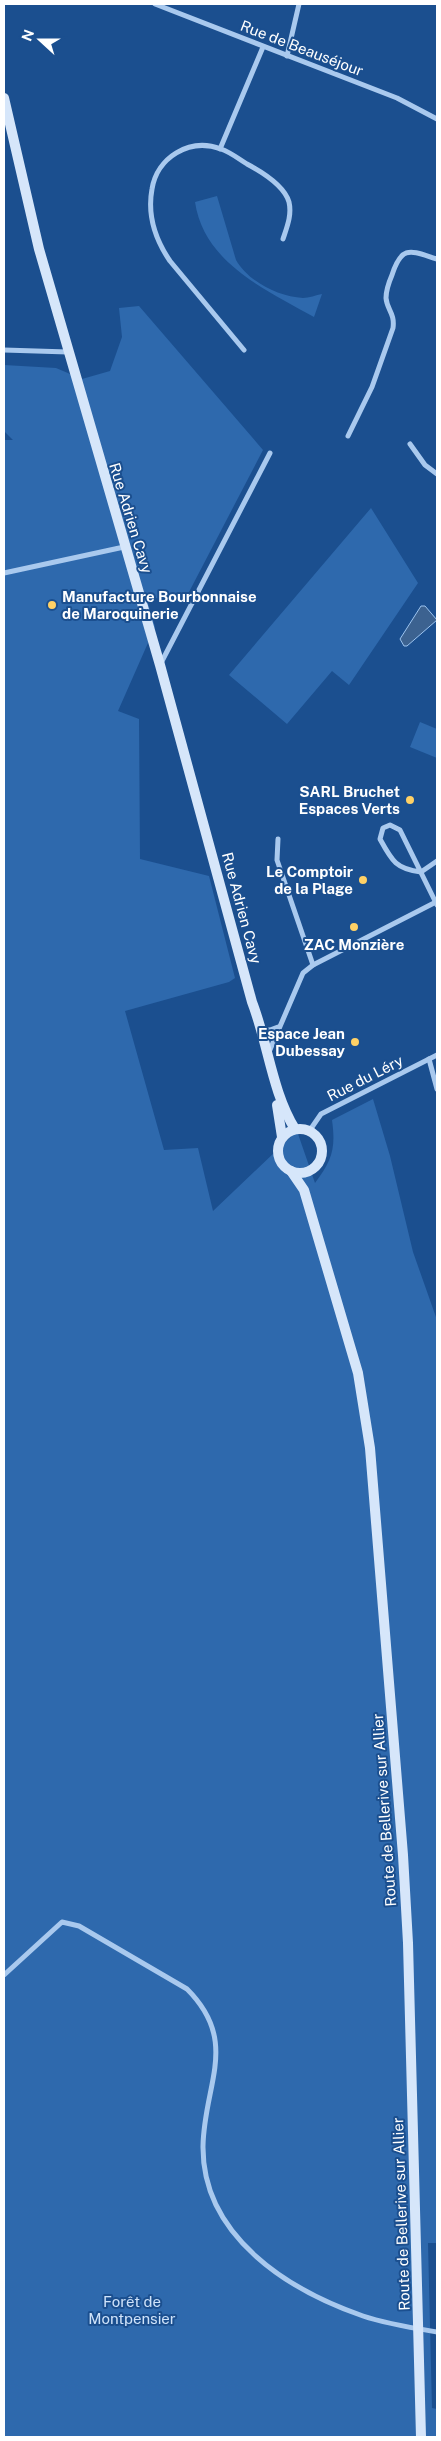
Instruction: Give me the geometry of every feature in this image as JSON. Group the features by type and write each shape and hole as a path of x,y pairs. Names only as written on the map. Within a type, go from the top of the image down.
{"main road":[{"name":"Rue Adrien Cavy","path":"4,98 39,249 124,547 160,665 252,1002 280,1120 282,1137"},
{"name":"Rue Adrien Cavy","path":"252,1002 269,1053 284,1110 295,1129"},
{"path":"295,1129 310,1130 321,1140 322,1156 315,1168 308,1172 291,1171 285,1167 278,1155 278,1148 282,1137 295,1129"},
{"name":"Route de Bellerive sur Allier","path":"291,1171 304,1190 358,1373 370,1448 407,1924 421,2437"},
{"name":"Route de Bellerive sur Allier","path":"304,1190 308,1172"}],"street":[{"name":"Rue de Beauséjour","path":"155,4 398,98 437,119"},
{"path":"287,56 299,4"},
{"path":"220,149 263,46"},
{"path":"244,350 170,262 161,247 151,220 153,181 163,163 179,151 195,146 220,149 258,170 282,191 288,200 290,210 289,223 283,239"},
{"path":"348,436 372,388 393,328 395,318 386,300 386,291 397,259 405,252 437,259"},
{"path":"4,350 68,352"},
{"path":"410,444 425,465 437,474"},
{"path":"160,665 270,454"},
{"path":"4,574 124,547"},
{"path":"269,1053 303,973 313,965 436,903 421,872 400,830 390,825 383,828 380,839 390,858 405,870 421,872 437,861"},
{"path":"278,839 277,860 313,965"},
{"path":"262,1030 278,1028"},
{"name":"Rue du Léry","path":"310,1130 322,1114 437,1055"},
{"path":"429,1059 437,1089"},
{"path":"4,1975 62,1922 79,1926 187,1989 199,2001 210,2021 216,2038 218,2058 205,2122 203,2147 205,2170 224,2221 245,2246 273,2270 301,2289 365,2317 437,2332"}],"green space":[{"path":"217,196 236,260 241,268 256,281 284,295 308,298 322,294 314,317 276,296 240,272 224,258 211,242 201,223 195,202"},
{"name":"Forêt de Montpensier","path":"139,306 263,450 189,592 147,600 155,627 118,711 139,719 140,859 209,876 235,978 229,982 125,1011 164,1150 198,1148 213,1211 297,1131 315,1183 329,1161 333,1147 332,1120 373,1099 390,1156 413,1252 437,1320 437,2243 428,2243 432,2408 437,2409 437,2437 4,2437 4,440 13,440 4,431 4,365 56,368 82,379 110,371 122,337 119,308"},
{"path":"371,508 418,583 349,685 332,671 287,724 229,675"},
{"path":"420,722 437,729 437,758 410,747"}],"shaded area":[{"path":"421,606 425,606 437,620 407,646 404,646 400,639"}],"place":[{"name":"Manufacture Bourbonnaise de Maroquinerie","path":"52,605"},
{"name":"SARL Bruchet Espaces Verts","path":"410,800"},
{"name":"Le Comptoir de la Plage","path":"363,880"},
{"name":"ZAC Monzière","path":"354,927"},
{"name":"Espace Jean Dubessay","path":"355,1042"}]}
